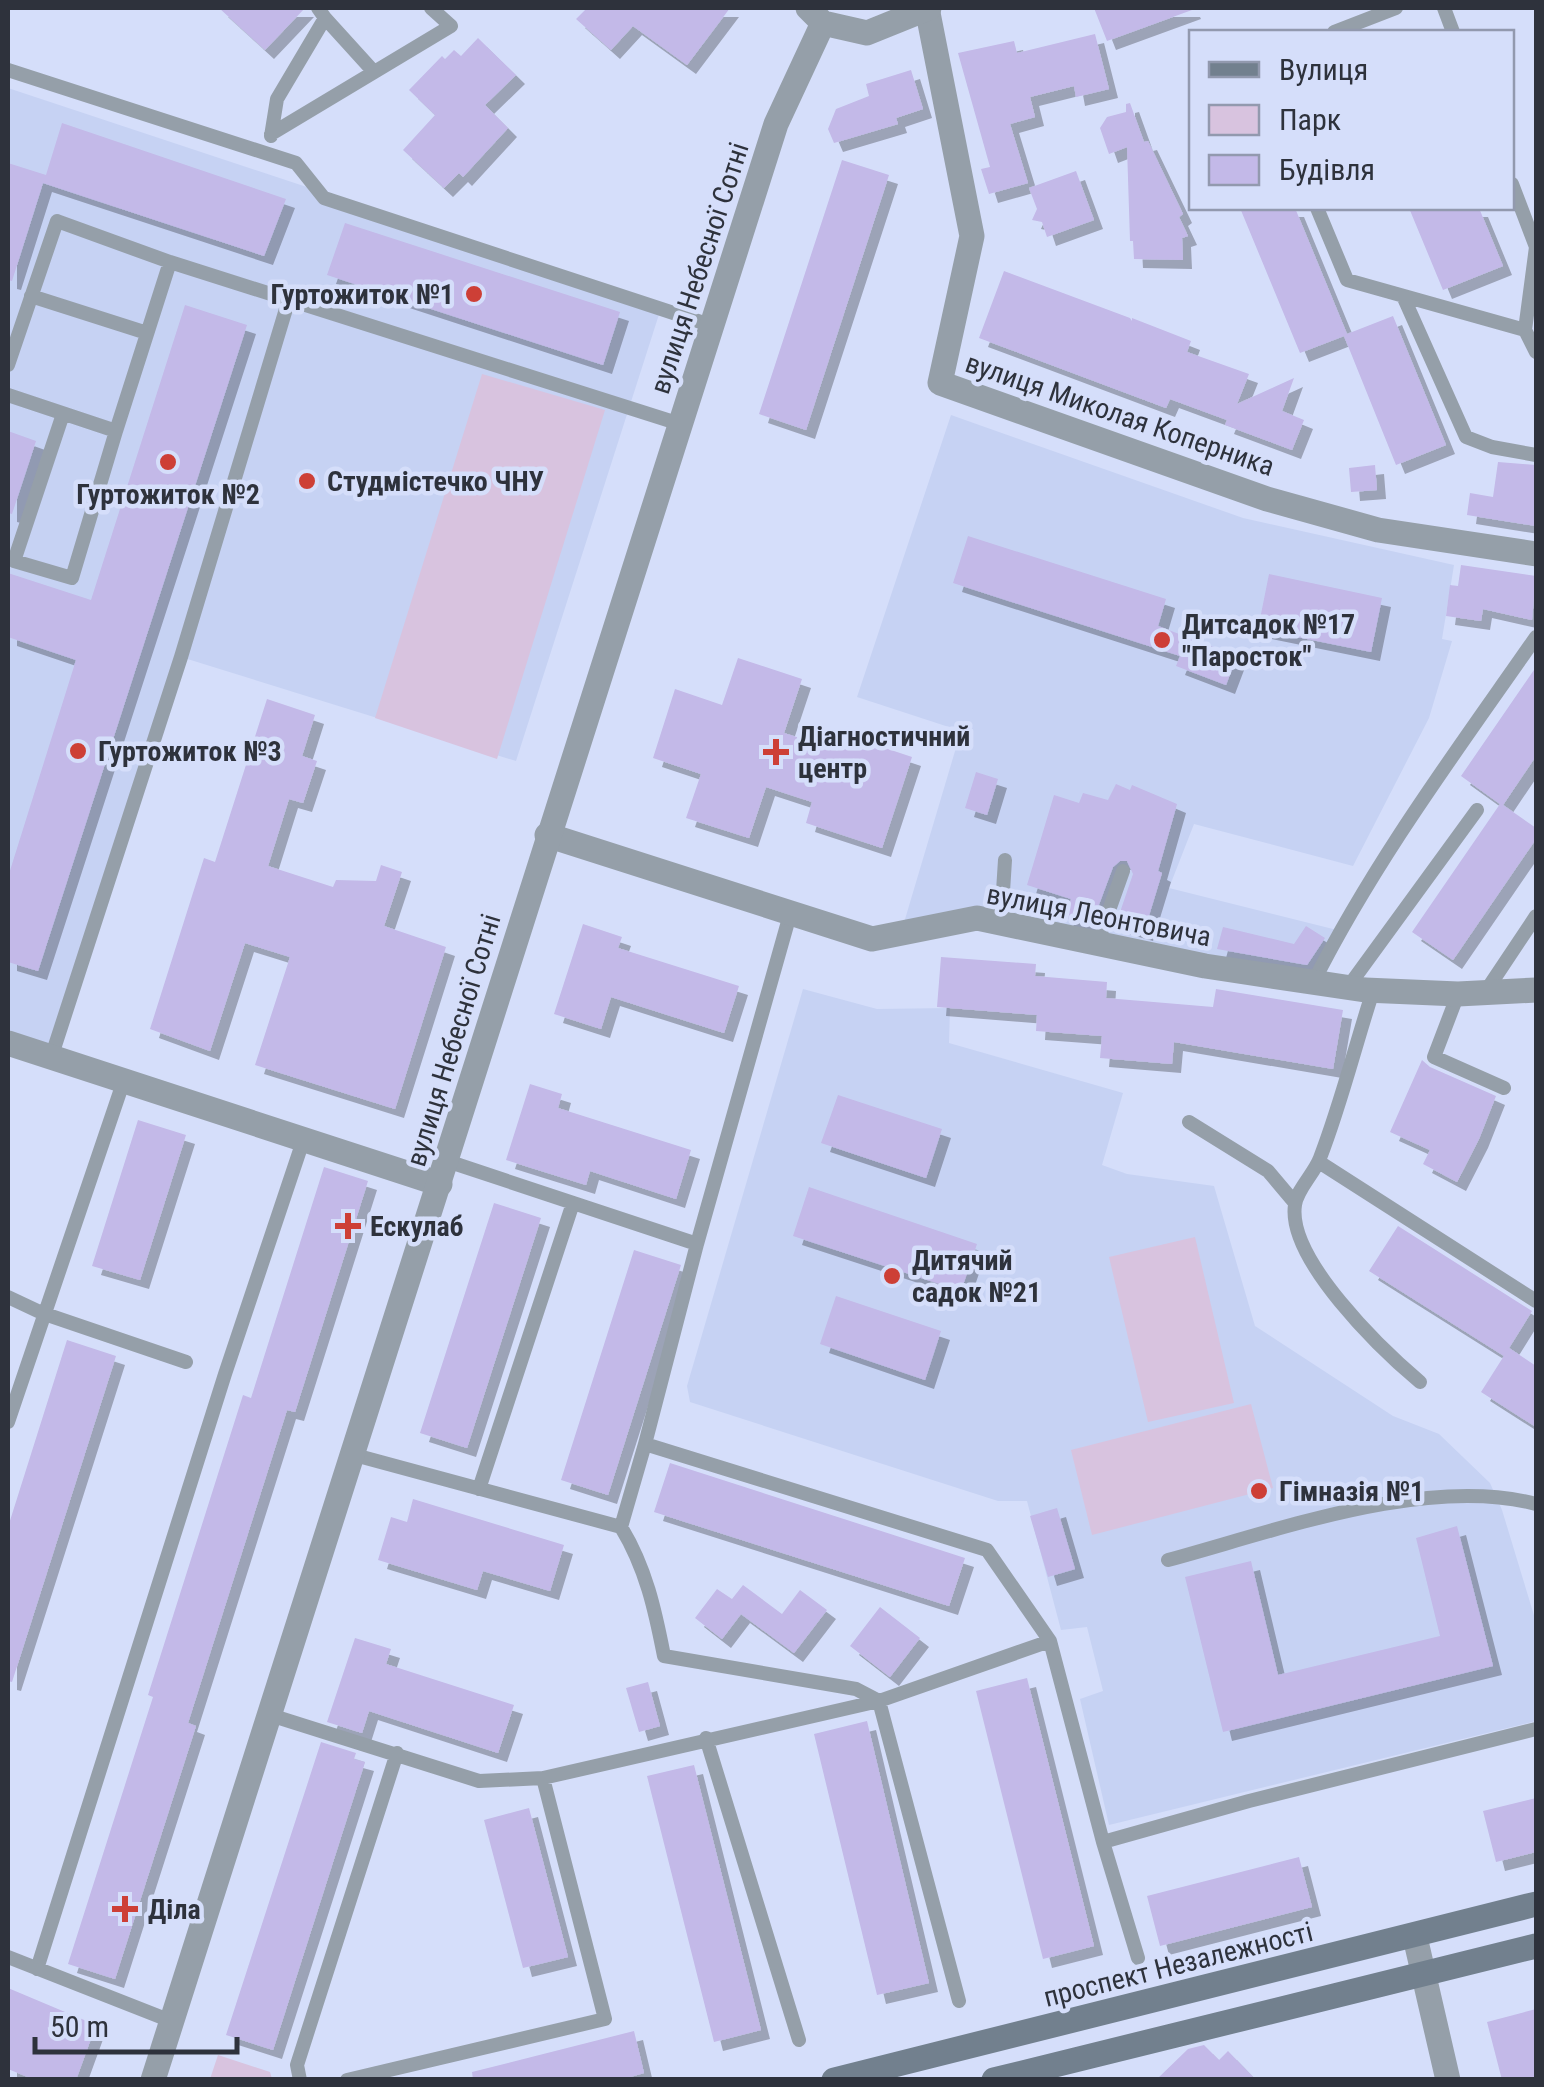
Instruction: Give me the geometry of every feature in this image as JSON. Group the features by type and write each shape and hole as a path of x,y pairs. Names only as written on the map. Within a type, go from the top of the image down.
{"main road":[{"name":"проспект Незалежності","path":"834,2080 1536,1904"},
{"path":"994,2080 1536,1946"}],"street":[{"path":"815,15 867,33 928,8"},
{"name":"вулиця Миколая Коперника","path":"928,8 972,236 940,382 1267,499 1378,530 1536,554"},
{"name":"вулиця Небесної Сотні","path":"153,2080 547,835 776,124 815,15"},
{"name":"вулиця Леонтовича","path":"547,835 872,939 977,918 1205,966 1313,983 1458,994 1536,990"},
{"path":"8,1044 303,1141 443,1173"},
{"path":"1414,1936 1448,2080"}],"lane":[{"path":"271,134 451,26 431,8"},
{"path":"1339,30 1396,8"},
{"path":"268,154 277,99 322,13 374,72"},
{"path":"8,70 296,163 324,198 713,326"},
{"path":"1514,189 1536,247 1525,330 1536,352"},
{"path":"1318,210 1347,280 1525,330"},
{"path":"8,365 57,221 170,262 680,424"},
{"path":"63,414 14,561 72,578 170,262"},
{"path":"31,296 147,333"},
{"path":"1403,296 1466,437 1492,447 1536,455"},
{"path":"51,1058 181,657 289,299"},
{"path":"8,395 116,431"},
{"path":"1313,983 1344,920 1536,638"},
{"path":"1420,1382 1382,1350 1337,1298 1312,1259 1296,1222 1295,1203 1319,1162 1360,989 1477,810"},
{"path":"1001,924 1005,860"},
{"path":"1098,944 1123,871"},
{"path":"621,1528 792,912"},
{"path":"1486,991 1536,916"},
{"path":"1458,994 1434,1057 1504,1088"},
{"path":"8,1422 42,1312 124,1080"},
{"path":"1189,1122 1268,1171 1295,1203"},
{"path":"37,1969 303,1141"},
{"path":"1319,1162 1536,1301"},
{"path":"443,1173 573,1203 697,1244"},
{"path":"479,1489 573,1203"},
{"path":"8,1297 186,1362"},
{"path":"644,1444 986,1550 1050,1641 1138,1958"},
{"path":"351,1454 621,1528 637,1553 648,1585 664,1656 856,1689 879,1701 959,2002"},
{"path":"1168,1560 1356,1509 1446,1497 1512,1497 1536,1504"},
{"path":"268,1714 479,1781 543,1778 879,1701 1050,1641"},
{"path":"1103,1842 1536,1729"},
{"path":"706,1738 799,2040"},
{"path":"300,2080 297,2064 396,1753"},
{"path":"347,2080 605,2018 543,1778"},
{"path":"8,1957 171,2020"}],"shaded area":[{"name":"Студмістечко ЧНУ","path":"8,88 662,305 516,761 181,657 53,1057 8,1042"},
{"name":"Дитсадок №17 \"Паросток\"","path":"951,415 1243,518 1454,565 1442,639 1452,641 1429,718 1353,866 1194,824 1169,888 1337,930 1310,980 978,915 903,926 961,731 857,697"},
{"path":"803,989 877,1009 950,1008 949,1043 1123,1093 1102,1165 1127,1174 1214,1186 1255,1326 1393,1416 1439,1434 1490,1483 1536,1622 1536,1721 1109,1825 1080,1699 1103,1691 1087,1627 1061,1630 1027,1501 998,1501 690,1402 687,1386"}],"green space":[{"path":"482,374 605,410 497,759 375,718"},
{"path":"1195,1237 1234,1403 1148,1422 1109,1257"},
{"path":"1251,1404 1273,1488 1092,1535 1071,1450"},
{"path":"218,2055 270,2072 272,2079 210,2079"}],"building":[{"path":"219,8 305,8 265,50"},
{"path":"587,8 730,8 687,65 633,26 611,50 576,19"},
{"path":"1094,8 1191,8 1192,10 1107,41"},
{"path":"1095,34 1109,89 1076,97 1074,86 1030,97 1035,117 1010,124 1028,183 989,194 981,169 990,167 958,53 1014,41 1017,53"},
{"path":"478,38 516,75 485,105 508,128 463,177 459,173 444,188 403,150 435,115 409,90 442,56 445,59 454,50 461,56"},
{"path":"911,70 923,109 896,118 898,124 834,143 828,129 836,109 869,96 866,84"},
{"path":"1130,103 1144,142 1148,141 1183,214 1179,217 1188,236 1182,238 1183,260 1134,259 1127,147 1109,154 1100,128 1107,117 1126,112 1126,104"},
{"path":"62,123 286,199 264,256 43,183 12,281 8,280 8,163 46,175"},
{"path":"842,160 889,175 806,430 759,414"},
{"path":"1076,171 1094,220 1047,237 1042,222 1032,220 1037,209 1029,188"},
{"path":"1241,210 1296,210 1347,334 1393,316 1446,445 1396,465 1344,336 1300,353"},
{"path":"1410,210 1480,210 1503,266 1443,290"},
{"name":"Гуртожиток №1","path":"345,223 620,312 603,365 327,275"},
{"path":"1004,271 1191,341 1187,352 1249,374 1237,404 1294,378 1282,411 1304,420 1292,450 1170,399 1166,408 979,338"},
{"path":"185,305 247,325 38,971 8,962 8,877 76,660 8,637 8,573 91,600"},
{"path":"8,431 36,441 12,514 8,513"},
{"path":"1498,462 1536,465 1536,526 1467,515 1470,493 1493,497"},
{"path":"1375,465 1377,490 1351,492 1349,468"},
{"path":"968,536 1166,599 1158,626 1237,656 1226,685 1176,666 1180,656 953,583"},
{"path":"1461,565 1536,576 1532,620 1483,609 1481,621 1446,616 1450,585 1458,586"},
{"path":"1269,574 1382,598 1371,652 1258,629"},
{"name":"Діагностичний центр","path":"738,658 802,679 784,733 828,747 834,731 912,757 882,848 806,823 812,802 766,787 749,838 686,818 701,774 653,758 675,689 722,705"},
{"path":"1536,667 1536,756 1503,805 1536,828 1536,839 1453,960 1412,932 1500,804 1461,776"},
{"path":"267,699 315,715 302,756 317,761 303,803 289,799 268,866 333,887 336,880 376,881 381,865 402,872 384,926 446,947 395,1109 255,1065 290,957 245,943 210,1051 150,1029 204,858 215,862"},
{"path":"976,772 998,779 987,815 965,808"},
{"path":"1116,784 1130,790 1132,785 1177,804 1144,932 1116,924 1133,874 1127,861 1113,867 1091,926 1064,918 1071,899 1027,885 1054,795 1079,803 1083,793 1108,800"},
{"path":"583,924 622,937 618,948 739,986 724,1033 611,997 601,1029 554,1014"},
{"path":"1306,926 1325,938 1307,965 1217,949 1223,927 1294,944"},
{"path":"941,957 1036,964 1035,976 1107,982 1106,998 1213,1007 1216,989 1343,1010 1333,1069 1174,1042 1172,1064 1100,1058 1102,1036 1036,1031 1037,1015 937,1007"},
{"path":"1422,1060 1496,1096 1457,1182 1423,1164 1430,1150 1390,1132"},
{"path":"530,1084 562,1094 558,1108 691,1150 676,1199 590,1171 586,1185 506,1160"},
{"path":"838,1095 942,1129 926,1178 821,1143"},
{"path":"138,1120 186,1135 140,1280 92,1266"},
{"path":"324,1167 368,1181 295,1412 287,1410 188,1723 196,1726 115,1979 68,1964 243,1395 251,1398"},
{"path":"809,1187 977,1244 961,1291 793,1236"},
{"path":"494,1203 541,1218 467,1448 420,1433"},
{"path":"1398,1226 1532,1311 1504,1356 1369,1271"},
{"path":"634,1250 681,1265 608,1495 561,1480"},
{"path":"836,1296 941,1331 925,1380 820,1344"},
{"path":"67,1340 116,1356 12,1682 8,1681 8,1527"},
{"path":"1509,1348 1536,1366 1536,1427 1481,1392"},
{"path":"670,1463 965,1558 949,1606 654,1512"},
{"path":"413,1499 564,1545 550,1591 483,1571 477,1590 378,1560 391,1517 407,1522"},
{"path":"1057,1508 1075,1569 1048,1577 1030,1516"},
{"path":"1457,1526 1493,1666 1223,1732 1185,1577 1251,1561 1278,1675 1440,1636 1416,1538"},
{"path":"743,1585 782,1614 800,1590 827,1610 794,1653 741,1614 722,1639 695,1618 717,1589 732,1599"},
{"path":"880,1607 920,1638 890,1677 850,1646"},
{"path":"355,1638 391,1649 386,1664 514,1705 498,1753 369,1711 362,1733 327,1722"},
{"path":"1027,1678 1094,1946 1043,1959 976,1691"},
{"path":"648,1682 660,1726 639,1732 626,1688"},
{"path":"867,1721 929,1983 877,1995 814,1734"},
{"path":"321,1742 356,1753 354,1759 365,1762 273,2050 226,2035"},
{"path":"694,1765 761,2030 714,2042 647,1776"},
{"path":"1536,1798 1536,1852 1496,1862 1483,1811"},
{"path":"529,1808 568,1957 523,1968 484,1820"},
{"path":"1299,1857 1312,1907 1160,1946 1147,1896"},
{"path":"8,1988 96,2025 76,2080 35,2080 8,2069"},
{"path":"1536,2009 1536,2080 1502,2080 1487,2022"},
{"path":"634,2031 644,2073 620,2080 473,2080 472,2072"},
{"path":"1204,2045 1219,2060 1228,2051 1256,2080 1156,2080 1188,2049"}],"place":[{"name":"Гуртожиток №1","path":"474,294"},
{"name":"Гуртожиток №2","path":"168,462"},
{"name":"Студмістечко ЧНУ","path":"307,481"},
{"name":"Дитсадок №17 \"Паросток\"","path":"1162,640"},
{"name":"Гуртожиток №3","path":"78,751"},
{"name":"Діагностичний центр","path":"776,752"},
{"name":"Ескулаб","path":"348,1226"},
{"name":"Дитячий садок №21","path":"892,1276"},
{"name":"Гімназія №1","path":"1259,1491"},
{"name":"Діла","path":"125,1909"}]}
